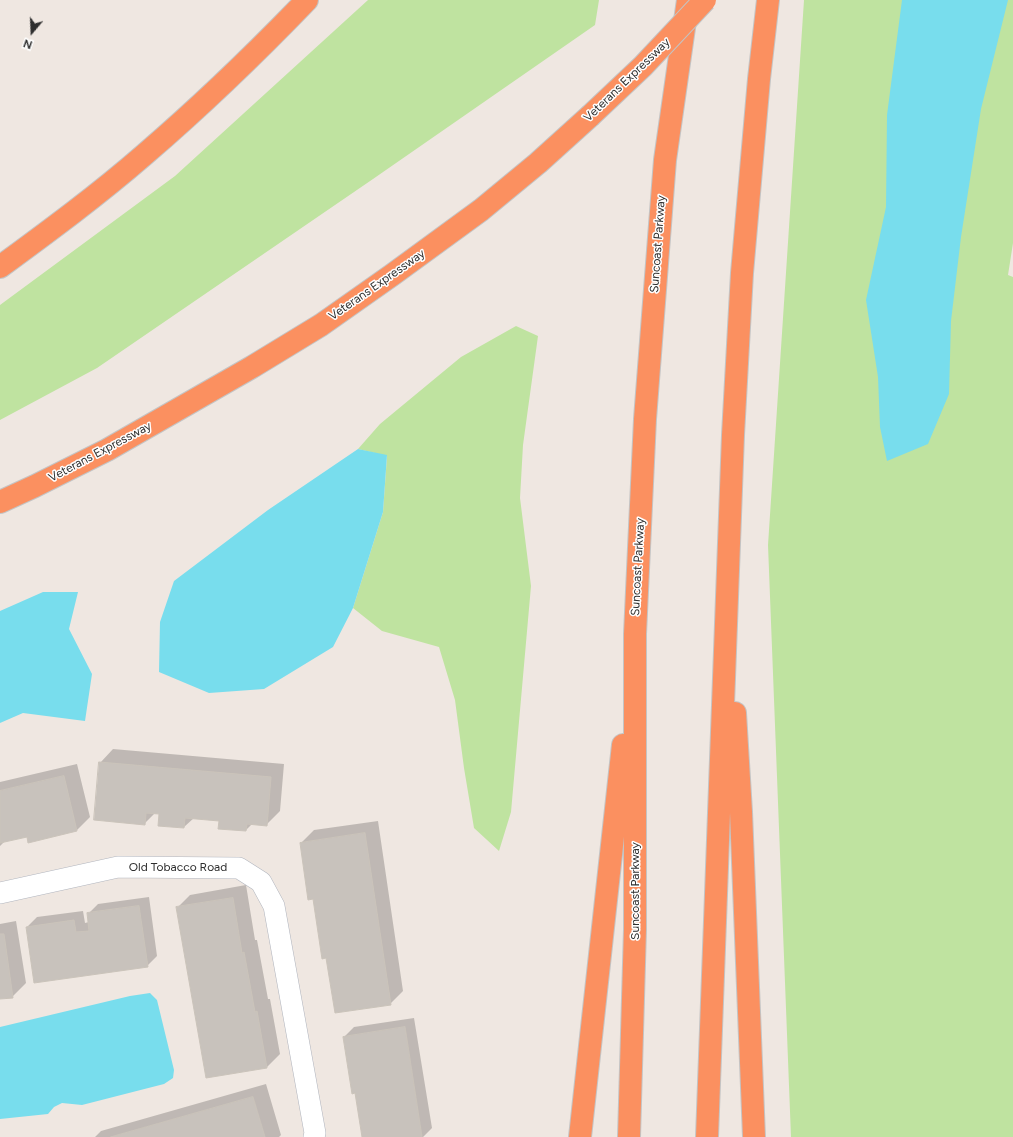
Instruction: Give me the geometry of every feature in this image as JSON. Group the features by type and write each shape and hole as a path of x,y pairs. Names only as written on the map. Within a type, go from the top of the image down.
{"highway":[{"path":"0,268 74,212 144,155 274,35 307,0"},
{"name":"Suncoast Parkway","path":"629,1137 635,929 635,634 645,419 665,160 688,0"},
{"name":"Veterans Expressway","path":"0,502 107,450 252,368 321,324 392,275 482,210 538,163 643,66 705,0"},
{"path":"707,1137 733,435 742,273 758,79 768,0"},
{"path":"727,579 741,812 754,1137"},
{"path":"580,1137 635,634"}],"street":[{"name":"Old Tobacco Road","path":"0,893 118,867 239,868 261,882 274,906 315,1133 314,1137"}],"green space":[{"path":"368,0 599,0 595,25 97,368 0,420 0,305 175,176"},
{"path":"804,0 1013,0 1013,243 1008,275 1013,277 1013,1137 791,1137 768,545"},
{"path":"516,326 538,336 523,445 520,498 531,586 511,812 499,851 474,828 455,700 439,647 382,631 353,608 383,512 387,456 358,449 380,424 461,357"}],"water":[{"path":"902,0 1008,0 981,109 961,237 951,321 949,394 928,444 887,461 880,427 878,377 866,300 886,207 887,115"},
{"path":"358,449 387,455 383,512 353,608 333,647 264,689 209,693 159,672 160,622 174,581 268,510"},
{"path":"43,592 78,592 69,629 92,674 85,721 23,713 0,723 0,611"},
{"path":"150,993 157,1000 174,1070 173,1078 164,1084 82,1105 62,1103 54,1107 48,1114 0,1119 0,1027 130,996"}],"building":[{"path":"99,762 271,777 267,826 247,824 246,831 218,829 219,821 185,818 184,828 158,826 159,814 146,813 145,825 94,820"},
{"path":"64,776 77,831 28,843 27,837 0,843 0,791"},
{"path":"365,833 391,1005 335,1013 326,958 322,959 313,899 308,900 300,843"},
{"path":"233,898 242,953 244,952 255,1012 257,1011 267,1068 206,1078 176,907"},
{"path":"139,906 148,967 34,983 26,927 74,920 76,932 89,931 87,913"},
{"path":"0,934 4,934 13,998 0,999"},
{"path":"405,1027 422,1137 362,1137 355,1093 352,1094 343,1037"},
{"path":"253,1097 265,1137 111,1137"}]}
